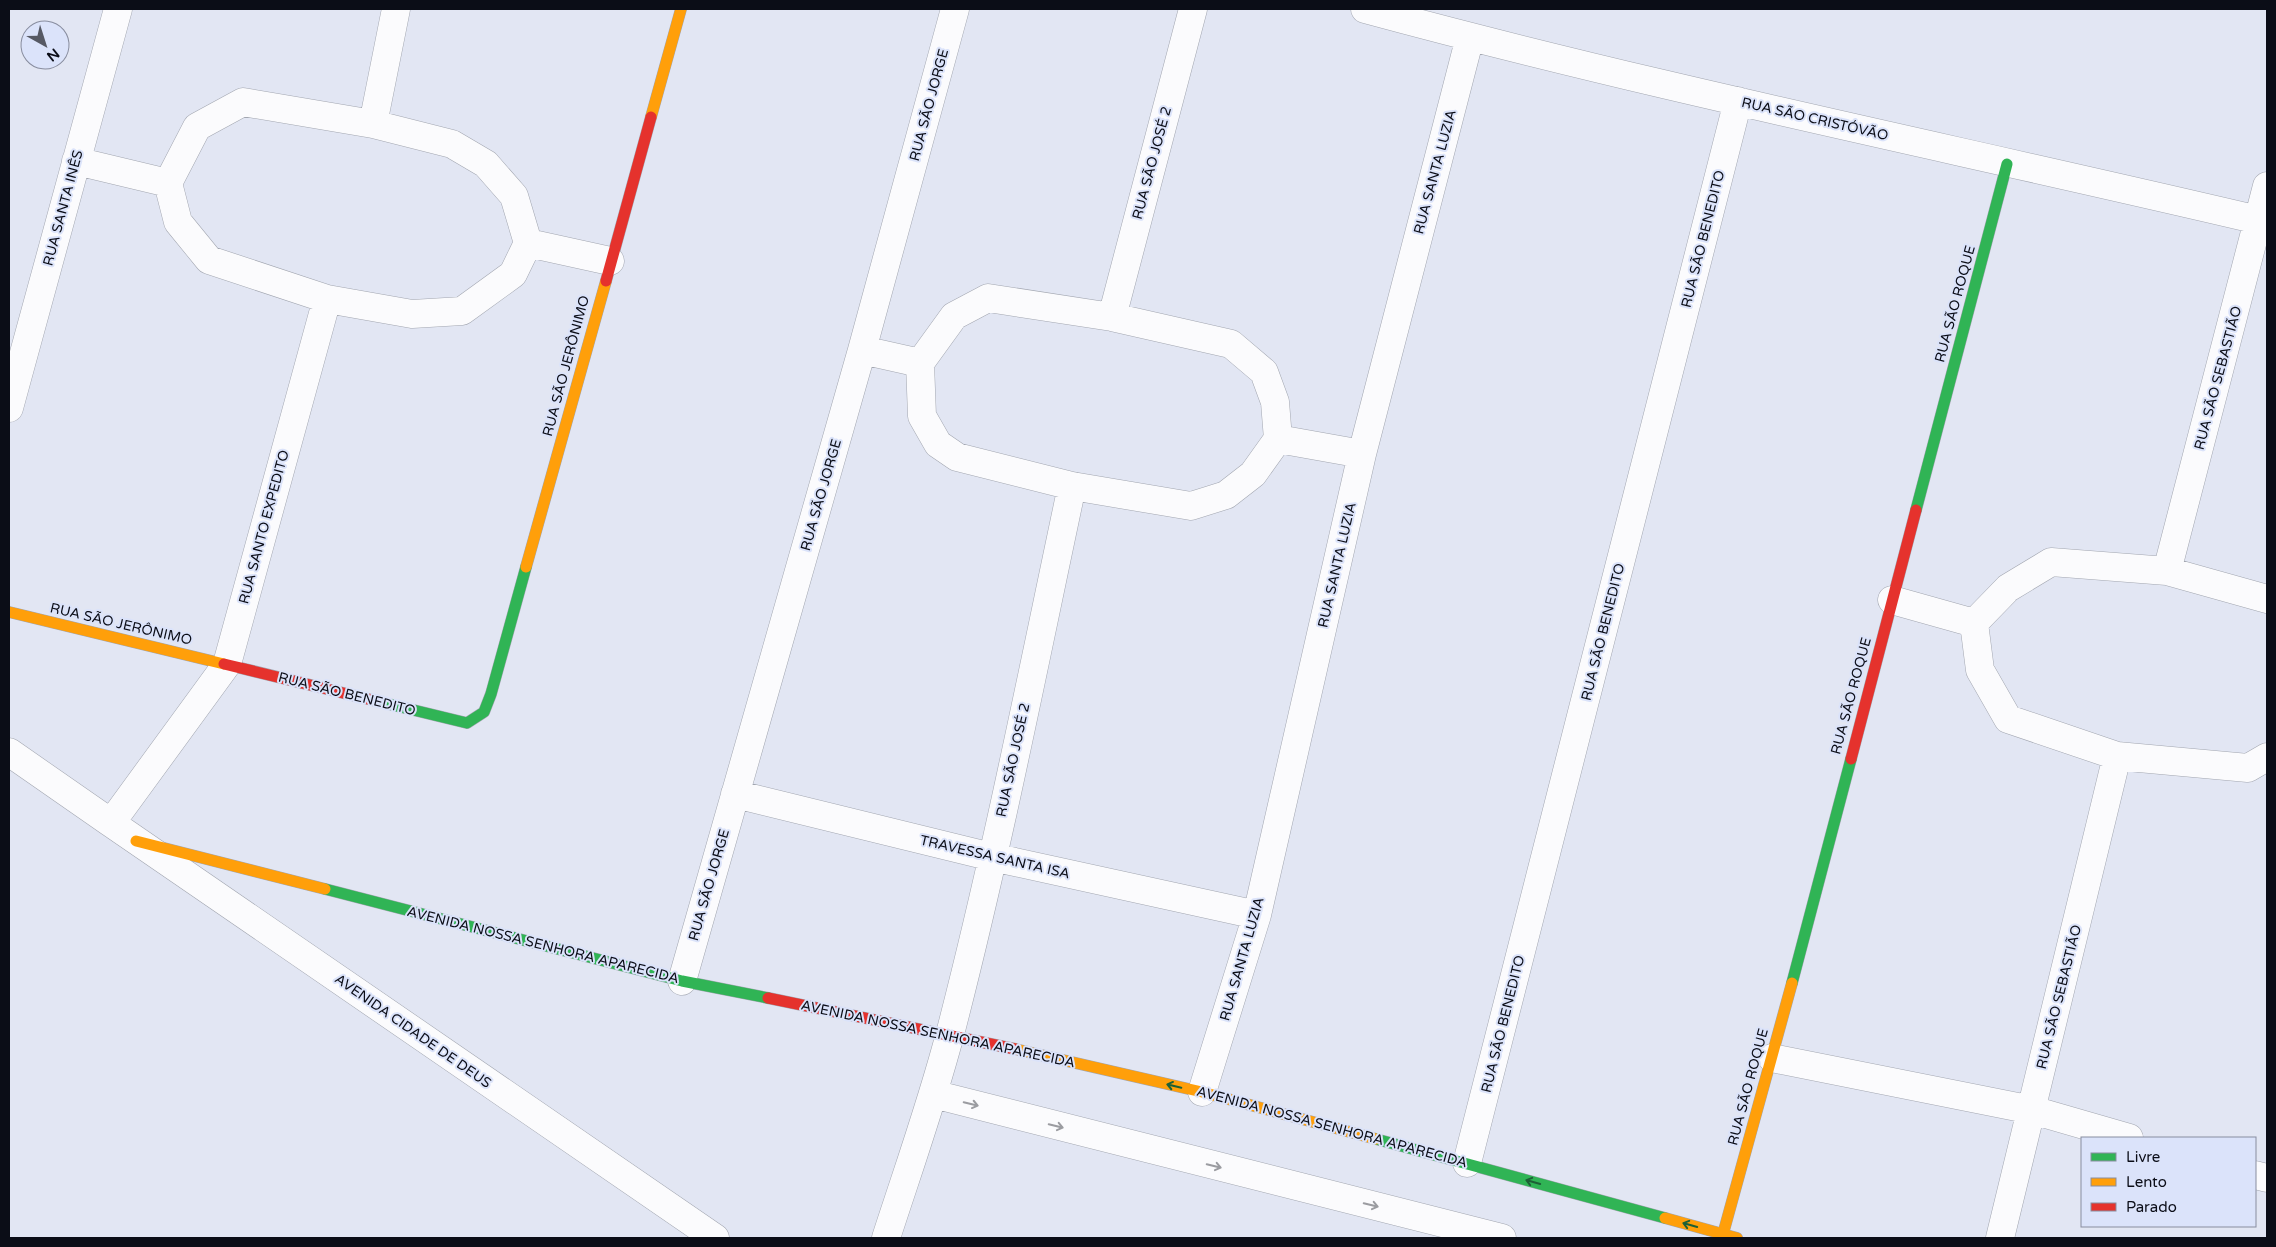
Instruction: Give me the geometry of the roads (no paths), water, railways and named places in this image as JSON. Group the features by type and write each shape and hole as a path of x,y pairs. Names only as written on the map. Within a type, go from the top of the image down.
{"street":[{"name":"RUA SANTA INÊS","path":"9,408 118,9"},
{"path":"372,124 396,9"},
{"name":"RUA SÃO JERÔNIMO","path":"467,723 484,712 491,694 681,9"},
{"name":"RUA SÃO JORGE","path":"682,981 862,350 955,9"},
{"name":"RUA SÃO JOSÉ 2","path":"1112,317 1193,9"},
{"name":"RUA SÃO CRISTÓVÃO","path":"1365,9 1470,37 1738,101 2263,221"},
{"name":"RUA SANTA LUZIA","path":"1202,1092 1256,915 1362,454 1470,37"},
{"name":"RUA SÃO BENEDITO","path":"1467,1163 1738,101"},
{"path":"243,102 372,124 452,144 486,164 514,196 528,243 513,274 462,311 412,314 327,299 209,260 178,222 168,183 197,127 243,102"},
{"path":"76,161 168,183"},
{"name":"RUA SÃO ROQUE","path":"1723,1234 1772,1058 2008,164"},
{"name":"RUA SÃO SEBASTIÃO","path":"2167,571 2263,221 2267,186"},
{"path":"528,243 610,261"},
{"path":"988,298 1112,317 1231,344 1264,372 1275,402 1278,439 1253,474 1226,495 1191,506 1072,486 957,457 938,444 922,416 920,363 954,316 988,298"},
{"name":"RUA SANTO EXPEDITO","path":"111,823 226,664 327,299"},
{"path":"862,350 920,363"},
{"path":"1278,439 1362,454"},
{"name":"RUA SÃO JOSÉ 2","path":"886,1238 933,1094 950,1034 992,857 1072,486"},
{"path":"1974,623 2008,588 2051,562 2167,571 2267,599"},
{"path":"1892,600 1974,623"},
{"name":"RUA SÃO JERÔNIMO","path":"9,612 226,664"},
{"path":"1974,623 1980,670 2008,719 2117,756 2248,768 2267,757"},
{"name":"RUA SÃO BENEDITO","path":"226,664 467,723"},
{"name":"AVENIDA CIDADE DE DEUS","path":"9,752 715,1238"},
{"name":"RUA SÃO SEBASTIÃO","path":"2000,1238 2117,756"},
{"name":"TRAVESSA SANTA ISA","path":"734,794 992,857 1256,915"},
{"name":"AVENIDA NOSSA SENHORA APARECIDA","path":"136,840 682,981 950,1034 1202,1092 1737,1238"},
{"path":"1772,1058 2032,1110 2126,1137"},
{"path":"933,1094 1502,1238"}]}
